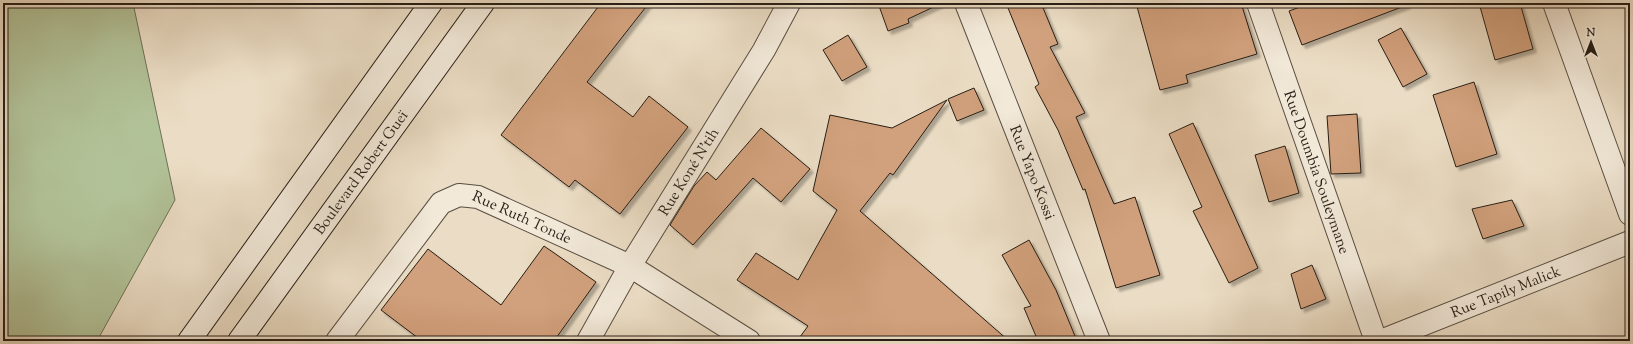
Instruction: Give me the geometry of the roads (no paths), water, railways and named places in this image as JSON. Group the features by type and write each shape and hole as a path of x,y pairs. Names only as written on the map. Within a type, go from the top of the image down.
{"street":[{"path":"189,341 431,3"},
{"name":"Boulevard Robert Gueï","path":"239,341 483,3"},
{"name":"Rue Koné N'tih","path":"588,341 630,266 764,50 789,3"},
{"name":"Rue Yapo Kossi","path":"966,3 1099,341"},
{"name":"Rue Doumbia Souleymane","path":"1258,3 1376,341"},
{"path":"1554,3 1630,214"},
{"name":"Rue Ruth Tonde","path":"337,341 441,203 459,196 478,197 630,266 749,341"},
{"name":"Rue Tapily Malick","path":"1381,341 1630,242"}]}
